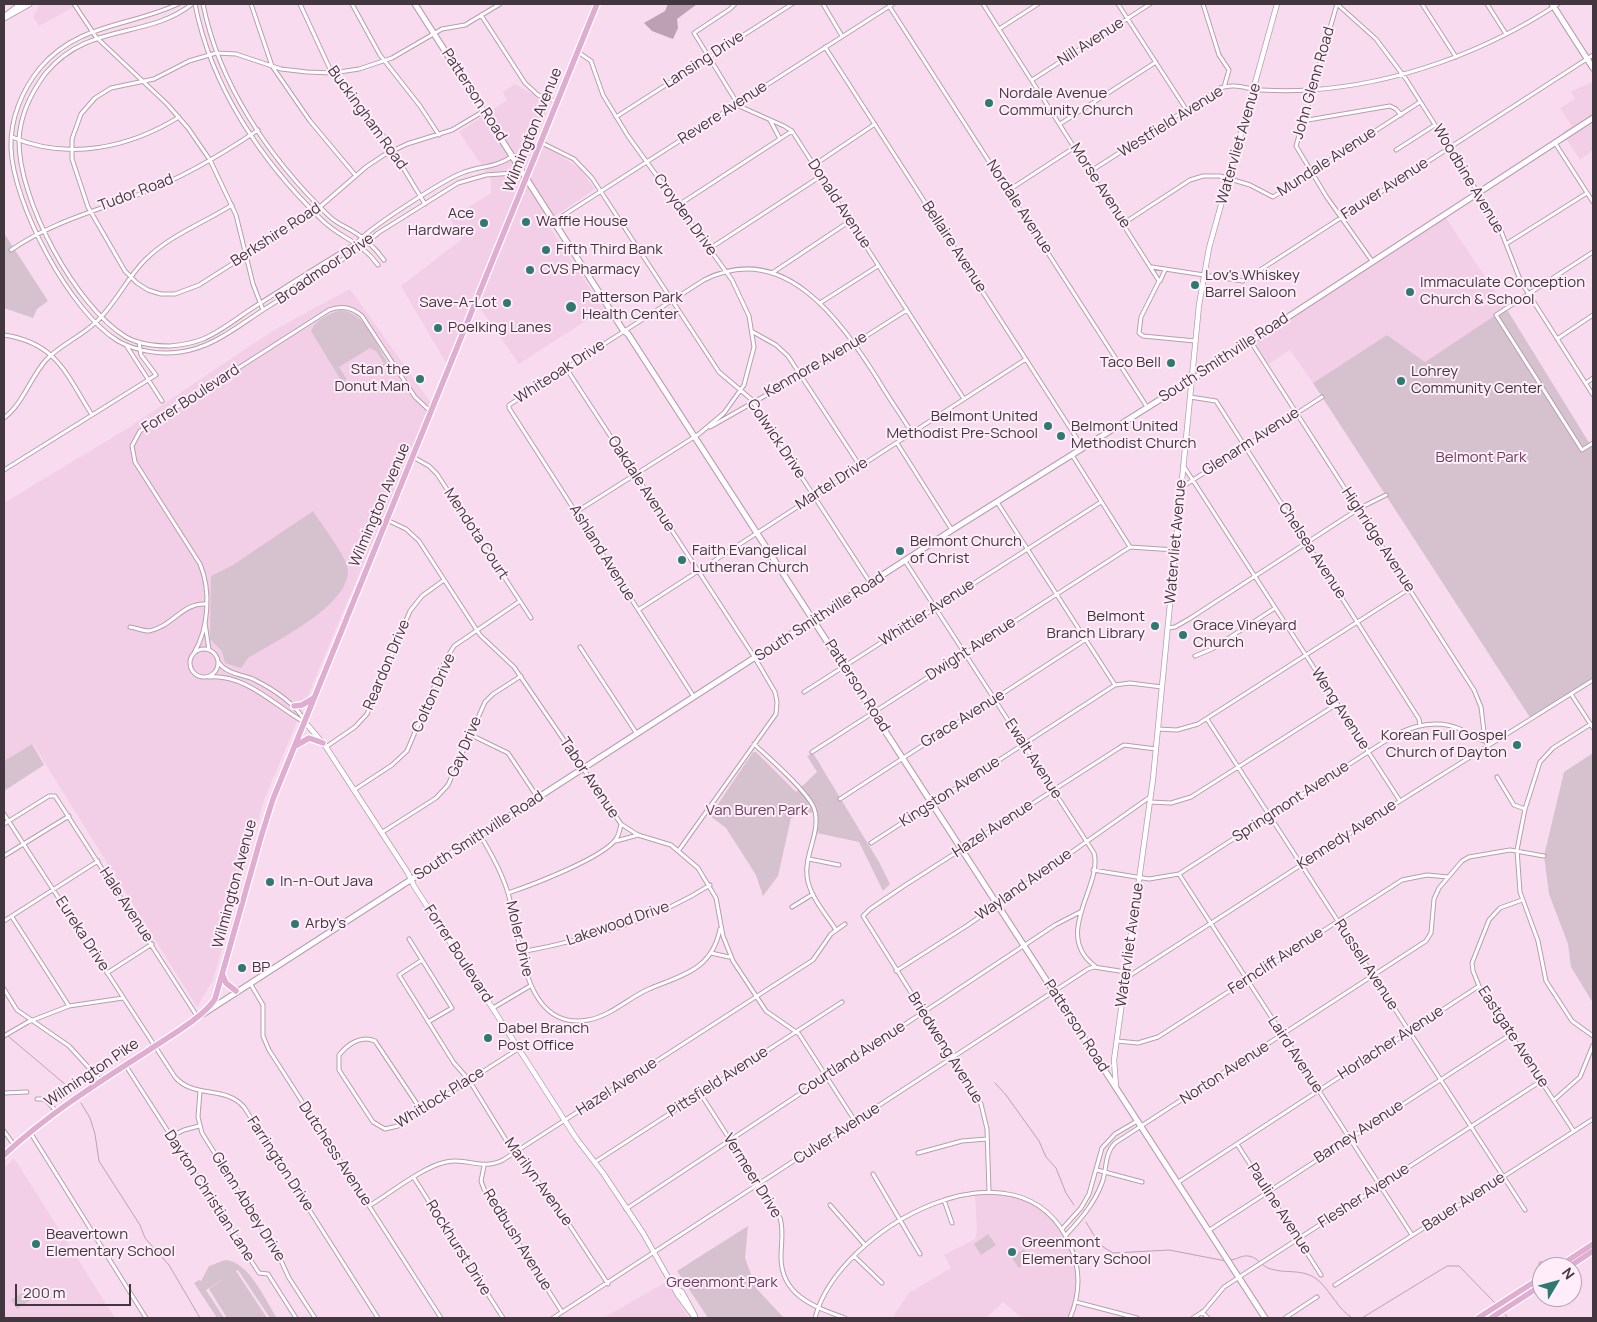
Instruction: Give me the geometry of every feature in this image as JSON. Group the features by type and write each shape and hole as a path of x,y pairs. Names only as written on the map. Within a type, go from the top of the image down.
{"main road":[{"path":"4,18 21,4"},
{"path":"4,18 29,4"},
{"name":"Patterson Road","path":"415,4 521,168 553,222 624,330 697,435 758,533 816,620 1265,1318"},
{"name":"Wilmington Avenue","path":"198,1016 208,1009 215,999 262,833 295,746 597,4"},
{"path":"1555,5 1593,68"},
{"name":"South Smithville Road","path":"198,1016 213,1009 236,991 816,620 952,530 1148,408 1593,118"},
{"path":"294,706 302,705 315,696"},
{"path":"295,746 309,738 324,745"},
{"path":"223,975 226,983 236,991"},
{"name":"Wilmington Pike","path":"4,1155 29,1131 56,1111 198,1016"},
{"path":"1573,1257 1593,1244"},
{"path":"1582,1258 1593,1251"},
{"path":"1491,1318 1498,1309 1532,1284"},
{"path":"1478,1318 1532,1292"}],"street":[{"path":"74,4 96,38 179,117 210,160 232,205 259,304 263,310"},
{"path":"162,401 125,344 96,323 67,286 37,234 17,184 12,154 12,137 19,104 35,74 64,46 92,30 148,15 178,4"},
{"path":"101,317 73,281 44,230 25,182 20,140 27,106 42,79 69,52 96,38 156,21 194,4 208,55 227,95 252,134 276,168 314,212 331,228 360,245 378,265"},
{"path":"203,4 216,53 234,92 258,130 288,171 320,207 336,222 364,239 384,260"},
{"path":"251,4 272,66 310,120 356,176"},
{"name":"Buckingham Road","path":"300,4 317,44 333,73 393,150 424,204"},
{"path":"352,4 369,38 384,61 420,106 439,135"},
{"path":"71,150 75,127 89,104 112,88 162,76 189,61 216,53 241,56 272,66 307,72 333,73 384,61 446,28 465,25 500,4"},
{"path":"677,206 792,131 737,103 694,33 730,10 735,4"},
{"name":"Lansing Drive","path":"616,117 792,4"},
{"path":"823,4 842,36"},
{"name":"Morse Avenue","path":"982,4 1124,223 1152,267 1159,282"},
{"path":"999,29 1038,4"},
{"path":"1118,4 1186,109"},
{"name":"Nill Avenue","path":"1032,80 1150,4"},
{"path":"1202,4 1219,55 1228,70 1224,87"},
{"name":"Watervliet Avenue","path":"1117,1088 1114,1067 1156,749 1195,340 1204,276 1209,248 1277,4"},
{"path":"1422,4 1456,57"},
{"path":"1486,4 1506,34"},
{"name":"Revere Avenue","path":"553,222 891,5"},
{"name":"Nordale Avenue","path":"891,5 1148,408"},
{"name":"Woodbine Avenue","path":"1340,5 1376,39 1403,74 1479,192 1499,226 1515,270 1528,294 1593,395"},
{"name":"John Glenn Road","path":"1340,5 1311,90 1296,146 1311,172 1372,261"},
{"name":"Westfield Avenue","path":"1091,172 1186,109 1224,87 1243,86 1254,89 1311,90 1403,74 1456,57 1506,34 1555,5"},
{"path":"482,16 525,83 538,94 558,102"},
{"name":"Bellaire Avenue","path":"825,47 1083,448"},
{"name":"Croyden Drive","path":"578,52 591,61 600,87 616,117 677,206 726,271 744,301 753,332 752,358 741,391"},
{"name":"Fauver Avenue","path":"1165,270 1243,281 1593,55"},
{"path":"1060,124 1156,62"},
{"name":"Mundale Avenue","path":"1124,223 1190,180 1208,175 1250,185 1273,197 1420,102"},
{"path":"1302,120 1390,106 1401,115"},
{"name":"Berkshire Road","path":"71,150 74,169 90,211 130,277 148,290 162,294 175,294 191,289 314,212 373,162 393,150 457,128 484,111"},
{"path":"12,137 71,150 92,149 126,143 158,130 179,117"},
{"path":"770,120 780,139"},
{"path":"814,165 875,124"},
{"name":"Mundale Avenue","path":"1396,150 1435,125"},
{"name":"Tudor Road","path":"12,250 44,230 154,188 210,160 258,130"},
{"name":"Donald Avenue","path":"792,131 964,399"},
{"name":"Colwick Drive","path":"542,143 561,151 579,163 601,191 719,372 752,402 871,584"},
{"path":"1555,143 1593,202"},
{"path":"1009,190 1074,147"},
{"name":"Broadmoor Drive","path":"125,344 138,349 172,353 203,346 263,310 360,245 364,239 455,176 472,170 495,166 513,156"},
{"name":"Broadmoor Drive","path":"101,317 127,338 139,342 172,346 201,340 360,245 364,239 466,179 514,173 521,168"},
{"path":"709,248 821,176"},
{"path":"1506,244 1587,193"},
{"path":"4,418 14,409 34,374 52,355 96,323 143,262 167,241 232,205"},
{"path":"850,221 772,273 800,288 820,303 838,321 855,344 912,433"},
{"path":"1593,252 1496,315 1582,450 1593,443"},
{"path":"820,303 878,266"},
{"path":"1152,267 1165,270 1141,317 1140,333 1143,336 1195,340"},
{"name":"Whiteoak Drive","path":"509,408 511,403 705,279 726,271 743,269 772,273"},
{"name":"Forrer Boulevard","path":"432,412 414,397 362,316 346,307 335,308 322,314 144,428 135,438 132,450 135,462 203,572 207,590 205,620 209,650 229,672 253,679 294,706 324,745 564,1120 595,1162 689,1312 696,1318"},
{"name":"Kenmore Avenue","path":"576,512 697,435 855,344 907,310"},
{"path":"1557,339 1593,315"},
{"path":"753,332 782,350 801,375 860,466"},
{"path":"4,335 32,341 52,355 92,414"},
{"name":"Highridge Avenue","path":"1250,341 1478,697 1483,716 1485,741 1488,746"},
{"path":"4,470 156,375 138,349 139,342"},
{"name":"Martel Drive","path":"638,610 1026,359"},
{"name":"Oakdale Avenue","path":"566,368 755,658 772,685 777,702 774,719 678,850"},
{"path":"1586,383 1593,378"},
{"name":"Kenmore Avenue","path":"697,435 724,413 741,391"},
{"name":"Chelsea Avenue","path":"1190,397 1216,401 1419,719 1420,725"},
{"name":"Glenarm Avenue","path":"1181,488 1322,397"},
{"name":"Ashland Avenue","path":"509,408 694,697"},
{"path":"897,443 952,530"},
{"path":"1072,455 1130,547 1175,550"},
{"name":"Mendota Court","path":"413,458 429,466 437,474 530,618"},
{"name":"Weng Avenue","path":"1183,464 1400,801"},
{"path":"1168,628 1175,627 1189,619 1358,510 1386,495"},
{"path":"996,502 1115,685 1130,683 1162,687"},
{"name":"Whittier Avenue","path":"804,692 1101,502"},
{"name":"Tabor Avenue","path":"387,520 415,536 484,640 511,663 521,676 621,824 638,835 666,843 678,850 698,868 710,885 718,905 724,943 732,960 770,1015 797,1032 855,1122"},
{"name":"Dwight Avenue","path":"812,752 1130,547"},
{"name":"Ewalt Avenue","path":"905,561 1095,857 1080,912 1079,945 1087,960 1097,968"},
{"name":"Reardon Drive","path":"324,745 355,727 367,714 410,610 422,596 444,580"},
{"path":"1158,729 1186,728 1207,719 1409,589"},
{"name":"Colton Drive","path":"354,790 392,765 406,751 447,656 458,642 520,601"},
{"path":"130,626 151,630 173,619 190,606 206,604"},
{"path":"1195,656 1212,649 1275,608"},
{"name":"Forrer Boulevard","path":"205,620 198,645 190,660 192,672 200,677 217,676 252,689 305,722"},
{"name":"Grace Avenue","path":"840,799 1085,640"},
{"path":"580,647 637,734"},
{"path":"194,652 203,649 209,650"},
{"path":"209,677 216,672 218,662"},
{"name":"Gay Drive","path":"381,833 443,792 452,779 485,702 493,694 521,676"},
{"name":"Kennedy Avenue","path":"1125,979 1400,801 1593,680"},
{"name":"Kingston Avenue","path":"871,843 1115,685"},
{"path":"1571,694 1593,728"},
{"path":"1150,799 1171,803 1182,801 1238,768 1337,704"},
{"name":"Russell Avenue","path":"1207,719 1525,1210"},
{"name":"Springmont Avenue","path":"1093,870 1157,879 1179,874 1368,752 1401,732 1420,725 1437,724 1452,726 1485,741"},
{"path":"1591,724 1553,748 1543,757 1537,769 1525,809 1518,850 1522,900 1538,941 1544,976 1572,1021 1593,1036"},
{"path":"471,735 508,753 538,798"},
{"path":"754,744 805,794 813,807 816,823 807,877 813,894 836,930"},
{"name":"Hazel Avenue","path":"863,916 870,909 962,848 1124,745 1156,749"},
{"path":"1497,777 1514,805 1525,809"},
{"name":"Hale Avenue","path":"9,820 54,795 198,1016"},
{"name":"Wayland Avenue","path":"896,971 998,904 1086,841 1150,799"},
{"name":"Eureka Drive","path":"4,814 155,1046"},
{"path":"4,856 69,816"},
{"path":"4,824 9,820"},
{"path":"614,842 618,837 621,824"},
{"name":"Moler Drive","path":"480,835 492,856 508,892 530,986 541,1003 554,1013 566,1018 589,1020 605,1015 644,991 688,974 703,963 711,953"},
{"path":"508,892 561,872 614,842 638,835"},
{"path":"1448,877 1462,861 1469,857 1503,850 1518,850 1544,856"},
{"path":"809,859 839,865"},
{"path":"4,922 98,861"},
{"name":"Laird Avenue","path":"1179,874 1412,1235"},
{"name":"Ferncliff Avenue","path":"1117,1041 1138,1042 1158,1037 1402,880 1422,875 1448,877"},
{"name":"Norton Avenue","path":"1066,1235 1089,1209 1105,1173 1108,1152 1112,1146 1374,977 1426,941 1431,933 1434,899 1448,877"},
{"name":"Lakewood Drive","path":"521,952 623,925 679,903 710,885"},
{"path":"792,907 813,894"},
{"name":"Eastgate Avenue","path":"1522,900 1500,908 1489,920 1472,962 1473,971 1479,986 1573,1130"},
{"name":"Courtland Avenue","path":"626,1209 826,1076 1074,914 1080,912"},
{"name":"Briedweng Avenue","path":"863,916 981,1104 985,1118 987,1139 989,1192"},
{"path":"12,917 69,1006"},
{"path":"721,923 711,953 724,954 732,960"},
{"name":"Hazel Avenue","path":"484,1166 495,1164 514,1153 813,960 836,930 845,924"},
{"path":"409,939 452,1008 428,1022"},
{"path":"107,973 152,944"},
{"name":"Marilyn Avenue","path":"422,960 399,975 454,1063 469,1080 514,1153 551,1197 608,1284"},
{"path":"1097,968 1126,972"},
{"name":"Culver Avenue","path":"553,1318 759,1186 1088,969 1097,968"},
{"name":"Dutchess Avenue","path":"250,983 263,1006 263,1036 269,1050 441,1318"},
{"path":"493,1008 530,986"},
{"name":"Horlacher Avenue","path":"1177,1183 1479,986"},
{"path":"4,989 12,1004 31,1021 69,1046 101,1081"},
{"path":"4,1036 31,1021 69,1006 122,998"},
{"name":"Pittsfield Avenue","path":"595,1162 842,1002"},
{"name":"Barney Avenue","path":"1208,1231 1511,1034"},
{"name":"Whitlock Place","path":"421,1110 375,1041 365,1038 342,1052 338,1059 341,1074 377,1126 385,1129 393,1128 518,1049"},
{"path":"1554,1100 1580,1077 1593,1045"},
{"name":"Farrington Drive","path":"155,1046 179,1082 188,1088 230,1096 244,1107 378,1318"},
{"name":"Dayton Christian Lane","path":"125,1065 259,1273 268,1274 296,1318"},
{"name":"Flesher Avenue","path":"1193,1318 1202,1312 1217,1293 1238,1277 1541,1081"},
{"path":"170,1137 184,1130 199,1126 200,1091"},
{"path":"4,1093 27,1092"},
{"name":"Vermeer Drive","path":"700,1094 782,1223 781,1259 787,1283 802,1299 818,1308 845,1318"},
{"path":"37,1099 45,1099 56,1111"},
{"name":"Bauer Avenue","path":"1336,1285 1573,1130 1593,1119"},
{"path":"1062,1229 1085,1201 1097,1170 1102,1148 1115,1134 1137,1121"},
{"name":"Glenn Abbey Drive","path":"199,1126 278,1254 289,1278 315,1318"},
{"path":"4,1131 14,1145"},
{"path":"29,1131 146,1318"},
{"path":"918,1153 962,1141 987,1139"},
{"name":"Pauline Avenue","path":"1237,1144 1321,1275"},
{"path":"369,1206 433,1166 446,1162 462,1161 484,1166"},
{"name":"Redbush Avenue","path":"484,1166 481,1181 484,1189 562,1312"},
{"path":"1097,1170 1142,1182"},
{"path":"873,1174 920,1254"},
{"name":"Rockhurst Drive","path":"414,1178 503,1318"},
{"path":"815,1318 818,1308 830,1287 865,1245 900,1220 944,1200 989,1192 1004,1193 1027,1200 1044,1210 1066,1235 1077,1268 1076,1302 1070,1318"},
{"path":"944,1200 952,1223"},
{"path":"830,1205 865,1245"},
{"path":"854,1256 882,1283"},
{"path":"1284,1318 1317,1296"},
{"path":"1076,1302 1137,1318"},
{"path":"1202,1312 1208,1318"}],"shaded area":[{"path":"40,4 79,4 39,26 33,17"},
{"path":"668,4 697,4 677,19 678,28 673,39 652,31 644,23 665,11"},
{"path":"1593,81 1593,150 1580,160 1562,132 1572,126 1560,108 1575,99 1571,92"},
{"path":"515,84 550,104 534,142 555,152 579,168 595,189 546,222 604,309 519,364 473,298 446,363 401,286 462,239 450,219 491,193 491,179 459,132 507,100 503,92"},
{"name":"Immaculate Conception Church & School","path":"1444,215 1506,308 1425,362 1387,335 1313,383 1290,350 1266,366 1250,341"},
{"path":"350,289 431,403 264,800 213,980 197,1007 33,744 4,761 4,503 128,428 274,330"},
{"name":"Beavertown Elementary School","path":"14,1158 115,1318 4,1318 4,1169"},
{"name":"Greenmont Elementary School","path":"989,1192 1020,1197 1035,1204 1052,1217 1066,1235 1072,1248 1078,1282 1070,1318 1022,1318 1003,1302 986,1318 892,1318 909,1293 951,1268 944,1255 975,1239 977,1231 975,1193"},
{"path":"666,1282 689,1318 603,1318"}],"green space":[{"path":"4,233 48,301 37,309 33,318 4,308"},
{"name":"Belmont Park","path":"1506,308 1593,449 1593,680 1531,719 1313,383 1387,335 1425,362"},
{"path":"341,310 350,313 364,323 388,364 374,373 384,363 376,351 370,348 339,367 346,378 345,383 342,382 311,331 320,320"},
{"path":"313,511 345,560 347,580 327,607 311,620 248,658 241,668 225,663 222,651 210,639 211,576 233,565"},
{"path":"32,744 44,765 4,791 4,761"},
{"name":"Van Buren Park","path":"753,752 756,752 796,792 817,772 807,756 813,753 879,862 890,884 883,891 859,842 817,833 817,811 791,818 778,876 763,896 756,875 726,828 710,816"},
{"path":"1593,753 1593,1003 1571,967 1568,944 1549,894 1544,856 1564,772"},
{"name":"Greenmont Park","path":"748,1226 745,1258 756,1288 784,1318 708,1318 677,1271"},
{"path":"988,1234 996,1245 981,1255 974,1244"},
{"path":"1024,1249 1031,1260 1019,1268 1011,1257"},
{"path":"225,1260 234,1262 249,1274 277,1318 270,1318 238,1270 236,1271 267,1318 227,1318 209,1289 226,1278 206,1290 224,1318 217,1318 194,1283 199,1280 201,1281 209,1266"},
{"path":"25,1291 31,1300 17,1309 11,1300"}],"waterway":[{"path":"8,1036 73,1091"},
{"path":"995,1083 1006,1095 1039,1141 1046,1157 1056,1168 1066,1193 1074,1205"},
{"path":"81,1103 90,1118 95,1134 99,1161 140,1225 145,1238 169,1265 200,1318"},
{"path":"1086,1222 1100,1245 1113,1253 1169,1250 1226,1261"},
{"path":"1230,1260 1251,1256 1268,1268 1307,1274 1319,1281 1352,1318"},
{"path":"1362,1318 1447,1266 1459,1266 1496,1304"},
{"path":"1503,1312 1508,1318"}],"place":[{"name":"Nordale Avenue Community Church","path":"989,103"},
{"name":"Waffle House","path":"526,222"},
{"name":"Ace Hardware","path":"484,223"},
{"name":"Fifth Third Bank","path":"546,250"},
{"name":"CVS Pharmacy","path":"530,270"},
{"name":"Lov's Whiskey Barrel Saloon","path":"1195,285"},
{"name":"Immaculate Conception Church & School","path":"1410,292"},
{"name":"Save-A-Lot","path":"507,303"},
{"name":"Patterson Park Health Center","path":"571,307"},
{"name":"Poelking Lanes","path":"438,328"},
{"name":"Taco Bell","path":"1171,363"},
{"name":"Stan the Donut Man","path":"420,379"},
{"name":"Lohrey Community Center","path":"1401,381"},
{"name":"Belmont United Methodist Pre-School","path":"1048,426"},
{"name":"Belmont United Methodist Church","path":"1061,436"},
{"name":"Belmont Church of Christ","path":"900,551"},
{"name":"Faith Evangelical Lutheran Church","path":"682,560"},
{"name":"Belmont Branch Library","path":"1155,626"},
{"name":"Grace Vineyard Church","path":"1183,635"},
{"name":"Korean Full Gospel Church of Dayton","path":"1517,745"},
{"name":"In-n-Out Java","path":"270,882"},
{"name":"Arby's","path":"295,924"},
{"name":"BP","path":"242,968"},
{"name":"Dabel Branch Post Office","path":"488,1038"},
{"name":"Beavertown Elementary School","path":"36,1244"},
{"name":"Greenmont Elementary School","path":"1012,1252"}]}
